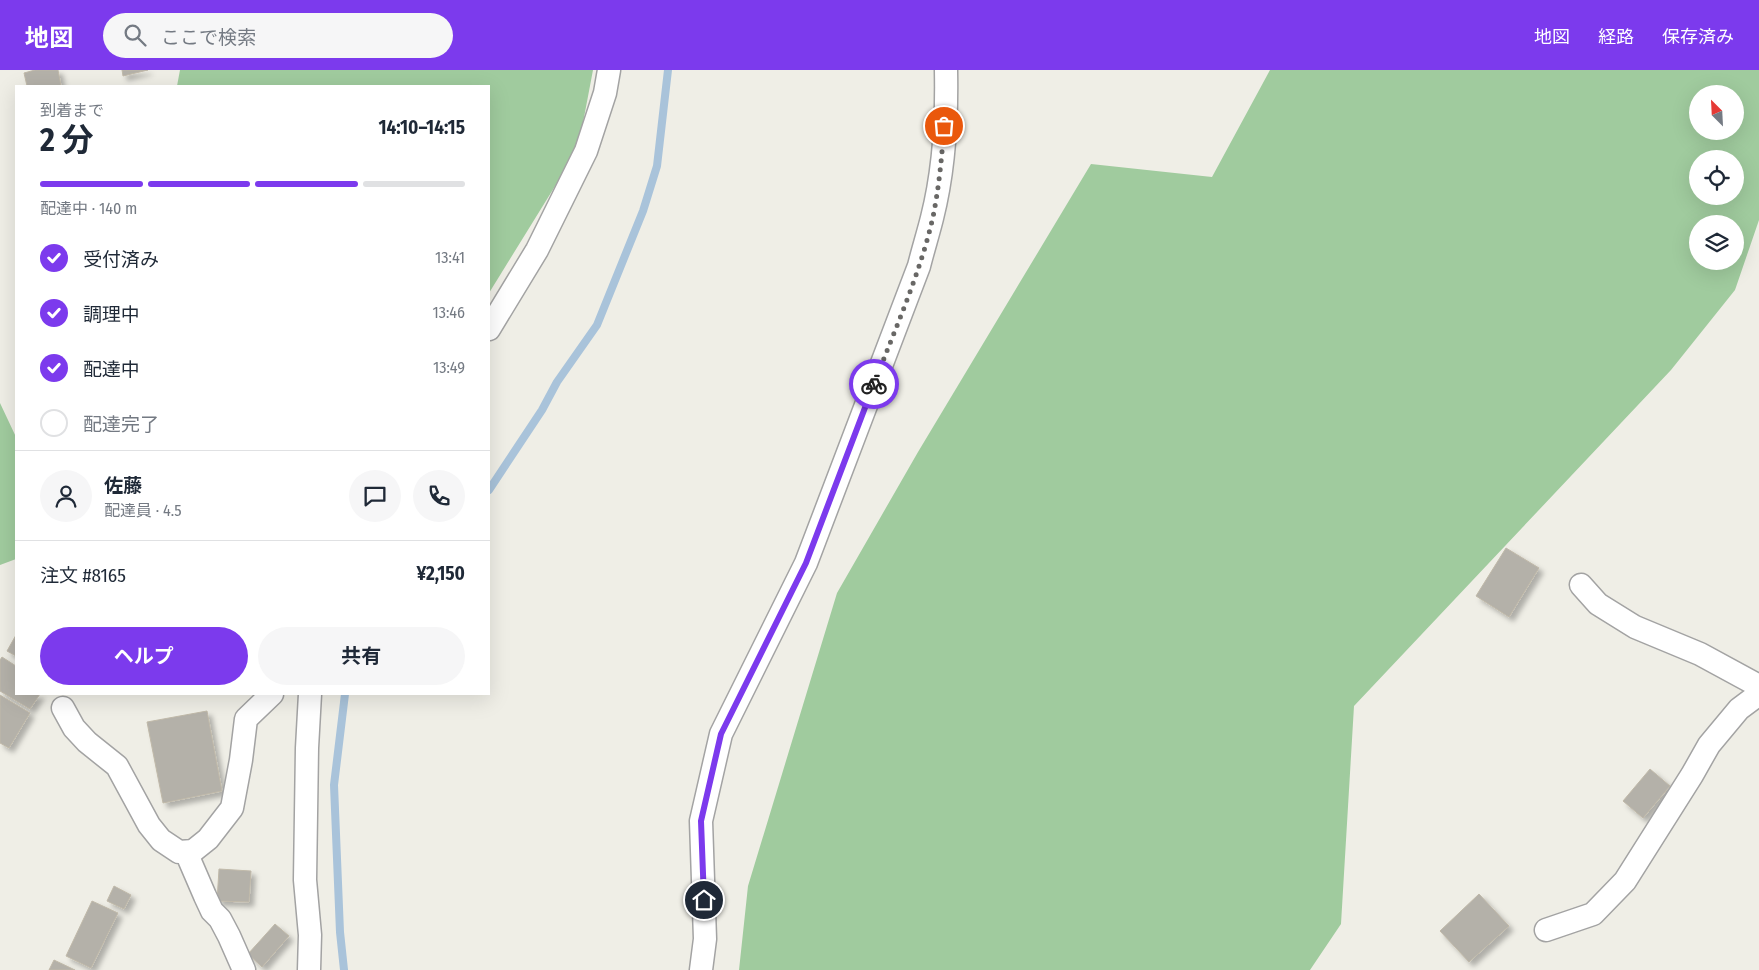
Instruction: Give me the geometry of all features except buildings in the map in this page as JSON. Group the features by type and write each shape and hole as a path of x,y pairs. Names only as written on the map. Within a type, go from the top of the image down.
{"street":[{"path":"490,327 537,250 586,151 609,70"},
{"path":"701,970 705,939 701,821 721,734 806,563 918,266 933,217 942,162 946,70"},
{"path":"1580,585 1598,604 1635,627 1700,654 1759,686"},
{"path":"1546,930 1592,914 1625,881 1709,745 1739,710 1759,694"},
{"path":"63,708 74,728 87,742 117,766 148,825 161,840 179,852 186,852 193,851 208,840 232,808 246,719 271,695"},
{"path":"309,970 310,935 305,880 307,748 310,695"},
{"path":"186,852 212,911 220,920 229,936 244,970"}],"green space":[{"path":"180,70 593,70 578,149 490,291 490,85 177,85"},
{"path":"1270,70 1759,70 1759,220 1744,264 1744,215 1689,215 1689,270 1742,270 1735,290 1671,370 1354,706 1341,924 1310,970 739,970 748,886 837,593 918,452 1091,164 1212,177"},
{"path":"0,403 15,435 15,559 0,565"}],"waterway":[{"path":"490,488 542,410 557,382 597,325 643,211 657,166 668,70"},
{"path":"344,970 340,932 334,785 345,695"}],"way so far":[{"path":"874,384 918,266 933,217 942,162 944,126"}],"route":[{"path":"704,900 701,821 721,734 806,563 874,384"}]}
